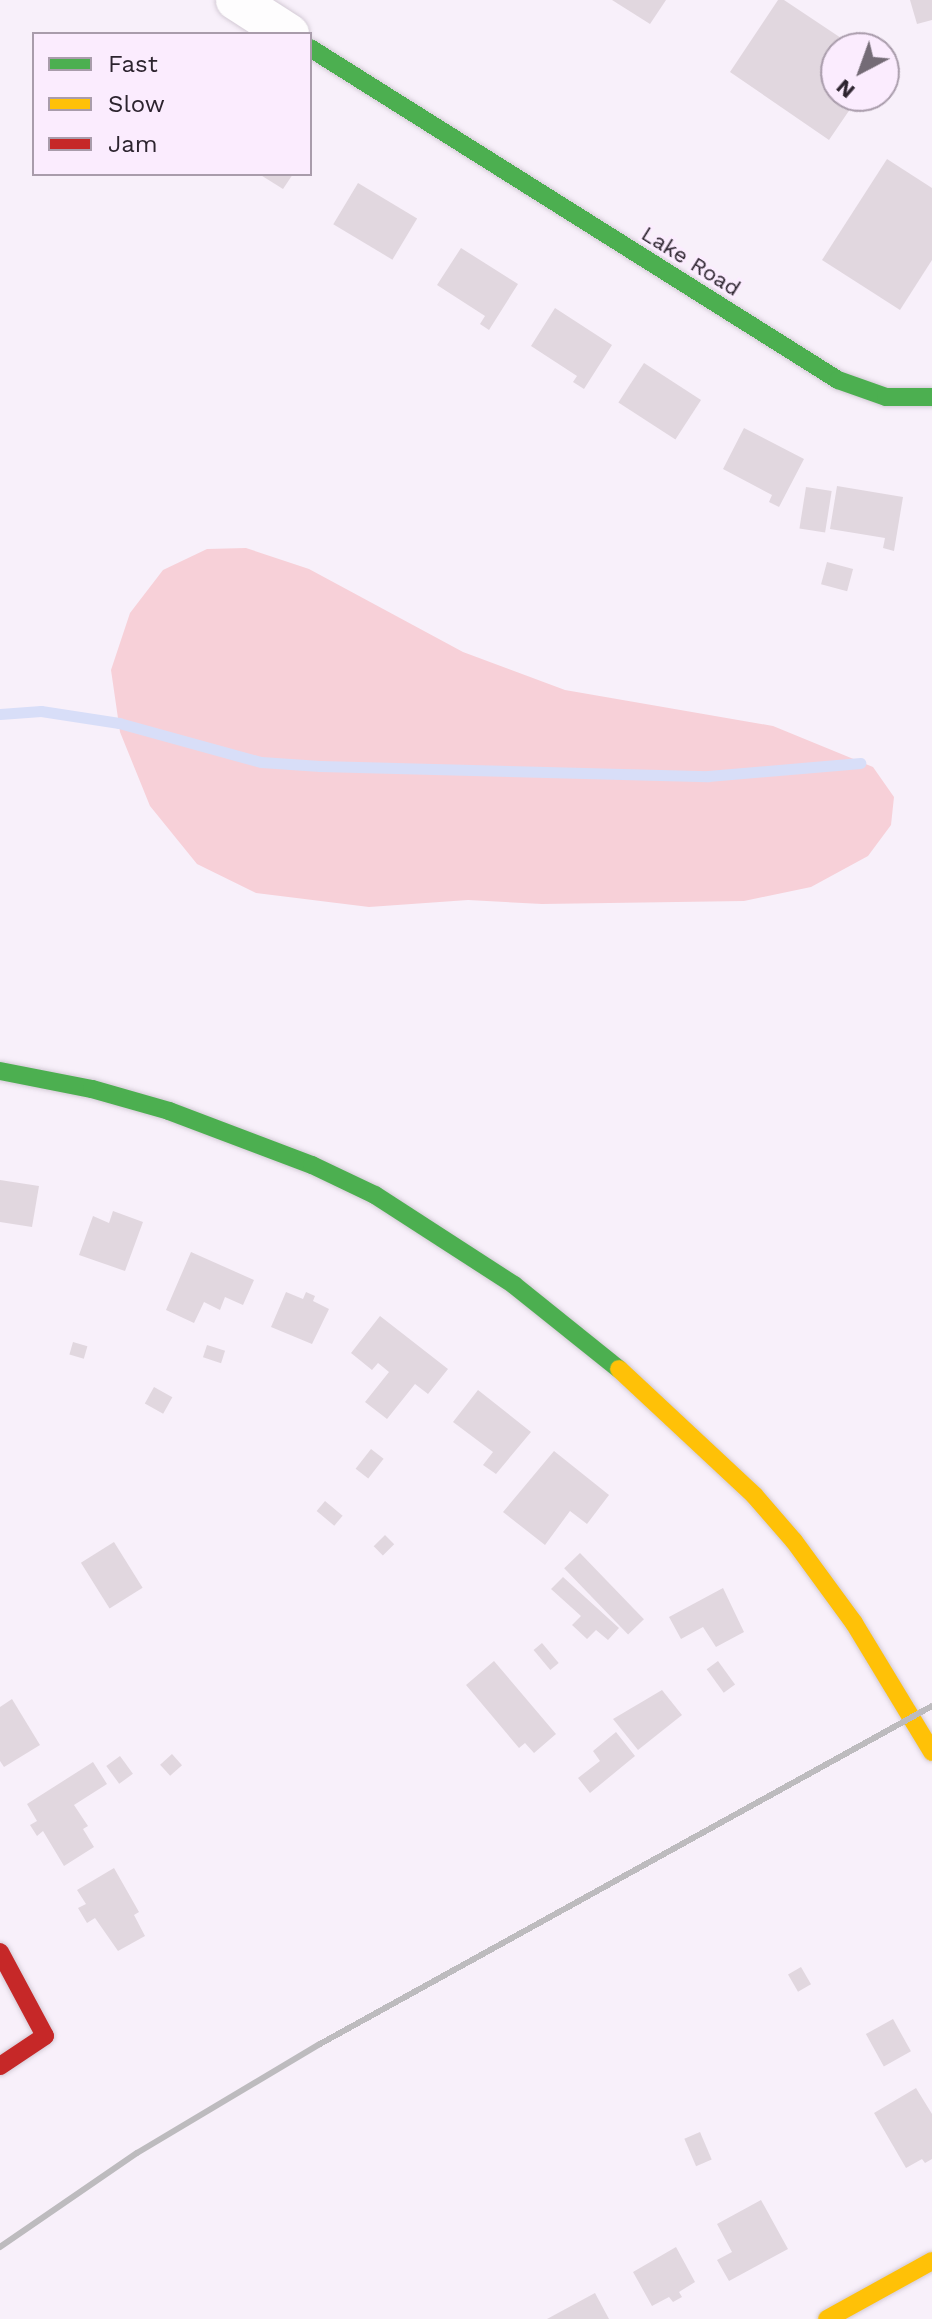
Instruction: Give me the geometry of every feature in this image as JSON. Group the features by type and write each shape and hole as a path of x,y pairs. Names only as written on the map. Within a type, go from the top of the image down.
{"street":[{"path":"236,0 286,32"},
{"name":"Lake Road","path":"312,49 838,380 886,397 932,397"},
{"path":"0,1071 92,1089 169,1111 312,1165 388,1203 514,1285 635,1381 754,1495 794,1541 854,1623 932,1752"},
{"path":"0,1952 45,2036 0,2066"},
{"path":"827,2319 932,2261"}],"shaded area":[{"path":"246,548 309,569 463,652 565,690 773,726 873,767 894,797 891,825 868,856 811,887 744,901 542,904 468,900 369,907 256,893 197,864 150,806 120,732 111,670 130,613 163,570 207,549"}],"building":[{"path":"612,0 666,0 650,24"},
{"path":"778,0 784,0 832,32 820,32 820,112 848,112 829,140 730,72"},
{"path":"910,0 932,0 932,20 917,24"},
{"path":"887,159 932,188 932,260 900,310 822,260"},
{"path":"262,176 292,176 283,189"},
{"path":"358,183 417,219 392,260 333,224"},
{"path":"461,248 518,284 489,330 480,324 485,316 437,285"},
{"path":"555,308 612,345 584,389 573,382 577,376 531,346"},
{"path":"644,363 701,400 675,439 618,402"},
{"path":"744,428 804,459 779,507 769,502 772,495 723,469"},
{"path":"837,486 903,497 894,551 883,548 885,538 830,529"},
{"path":"806,487 832,491 825,533 799,528"},
{"path":"827,562 853,569 847,591 821,584"},
{"path":"0,1180 39,1186 32,1227 0,1222"},
{"path":"113,1211 143,1222 125,1271 79,1255 93,1216 109,1223"},
{"path":"191,1252 254,1280 243,1305 225,1297 220,1310 204,1302 194,1323 166,1310"},
{"path":"286,1292 303,1299 306,1292 315,1296 313,1301 329,1309 312,1344 271,1327"},
{"path":"380,1316 448,1369 428,1394 415,1384 387,1419 365,1402 389,1372 378,1363 372,1370 351,1353"},
{"path":"73,1342 87,1346 84,1359 69,1354"},
{"path":"207,1345 225,1351 221,1363 203,1357"},
{"path":"154,1387 172,1397 163,1414 145,1404"},
{"path":"478,1390 531,1432 496,1474 483,1465 493,1452 453,1422"},
{"path":"371,1449 384,1459 368,1479 356,1469"},
{"path":"554,1451 609,1495 587,1524 570,1511 545,1545 503,1512"},
{"path":"325,1501 343,1516 334,1526 317,1511"},
{"path":"385,1535 394,1544 383,1556 374,1546"},
{"path":"114,1542 143,1588 110,1608 81,1563"},
{"path":"580,1553 644,1619 628,1634 564,1568"},
{"path":"563,1577 619,1628 608,1640 596,1630 587,1639 572,1625 581,1616 551,1589"},
{"path":"723,1588 744,1632 716,1647 703,1627 681,1639 669,1617"},
{"path":"542,1643 559,1663 550,1670 534,1650"},
{"path":"494,1661 556,1734 534,1753 525,1743 519,1748 466,1685"},
{"path":"718,1661 735,1684 724,1693 707,1669"},
{"path":"662,1690 682,1715 638,1750 613,1719"},
{"path":"12,1699 40,1745 4,1767 0,1761 0,1707"},
{"path":"616,1732 635,1756 590,1793 578,1778 600,1761 593,1751"},
{"path":"172,1754 182,1765 170,1776 160,1765"},
{"path":"120,1756 133,1774 119,1784 106,1766"},
{"path":"93,1762 107,1784 74,1805 88,1826 83,1829 94,1847 64,1866 43,1831 37,1836 30,1825 37,1821 27,1804"},
{"path":"114,1868 139,1912 134,1915 145,1936 118,1951 95,1918 87,1923 78,1908 86,1904 77,1890"},
{"path":"801,1967 811,1984 798,1992 788,1974"},
{"path":"893,2019 911,2051 884,2066 866,2034"},
{"path":"916,2088 932,2114 932,2159 925,2163 922,2159 906,2168 874,2113"},
{"path":"700,2132 712,2160 696,2166 684,2139"},
{"path":"761,2200 788,2249 729,2281 717,2260 732,2252 717,2224"},
{"path":"676,2247 695,2282 679,2292 682,2297 673,2302 669,2297 652,2306 633,2272"},
{"path":"595,2293 609,2319 547,2319"}],"waterway":[{"path":"0,714 41,711 119,723 261,762 320,766 708,776 860,763"}],"railway":[{"path":"0,2247 137,2153 320,2044 932,1706"}],"traffic: fast":[{"path":"312,49 838,380 886,397 932,397"},
{"path":"0,1071 92,1089 169,1111 312,1165 375,1195 514,1285 619,1369"}],"traffic: slow":[{"path":"619,1369 754,1495 794,1541 854,1623 932,1752"},
{"path":"827,2319 932,2261"}],"traffic: jam":[{"path":"0,1952 45,2036 0,2066"}]}
